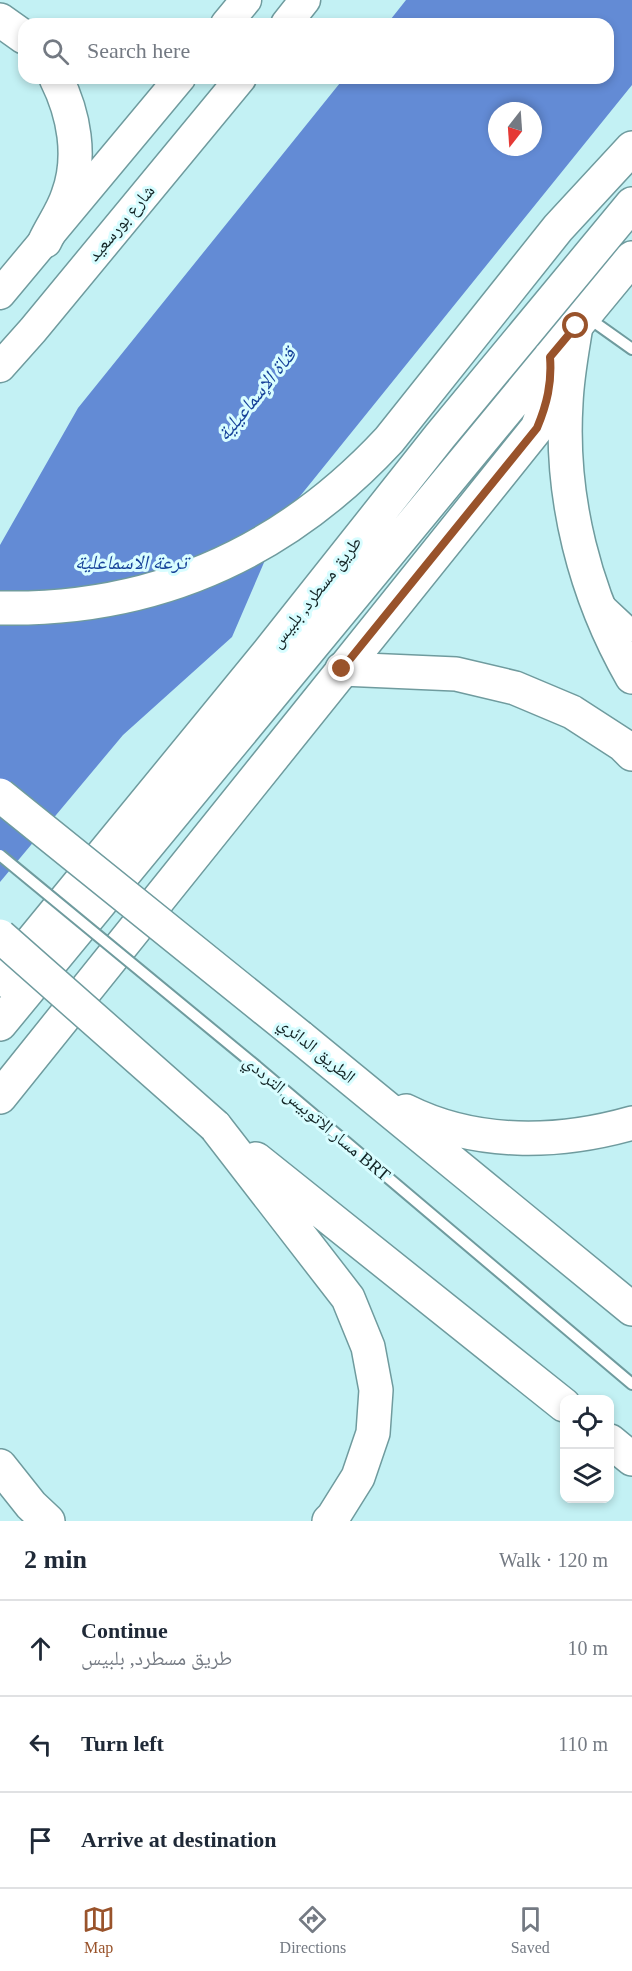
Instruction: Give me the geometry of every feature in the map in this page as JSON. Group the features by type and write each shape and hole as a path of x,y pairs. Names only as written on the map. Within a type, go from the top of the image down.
{"main road":[{"path":"231,18 246,0"},
{"path":"291,18 305,0"},
{"path":"0,20 18,33"},
{"path":"45,241 68,196 75,154 70,112 59,84"},
{"path":"0,294 175,84"},
{"name":"شارع بورسعيد","path":"0,367 237,84"},
{"path":"0,608 64,606 138,594 209,570 259,545 307,515 364,467 389,440 558,228 632,148"},
{"name":"طريق مسطرد, بلبيس","path":"0,980 268,653 440,436 632,204"},
{"name":"طريق مسطرد, بلبيس","path":"0,1024 632,258"},
{"path":"580,320 566,404 566,454 574,523 595,597 608,631 632,677"},
{"path":"0,1097 537,428 549,392 550,357"},
{"path":"342,669 456,674 515,688 572,712 623,745 632,754"},
{"name":"الطريق الدائري","path":"0,795 367,1091 632,1309"},
{"path":"0,936 214,1126 560,1402"},
{"path":"367,1091 438,1125 493,1136 557,1137 632,1123"},
{"path":"214,1126 348,1298 369,1347 376,1390 373,1434 358,1477 333,1517 328,1521"},
{"path":"614,1445 632,1459"},
{"path":"0,1466 48,1521"}],"street":[{"path":"595,597 632,631"}],"lane":[{"path":"580,320 632,350"},
{"name":"مسار الاتوبيس الترددي BRT","path":"0,855 256,1066 632,1384"}],"water":[{"name":"ترعة الاسماعلية","path":"406,0 632,0 632,85 284,516 232,637 123,735 0,882 0,545 78,408 339,84 614,84 614,18 392,18"}],"route":[{"path":"342,669 537,428 549,392 550,357 576,326"}],"water label":[{"name":"قناة الإسماعيلية","path":"256,394"}]}
